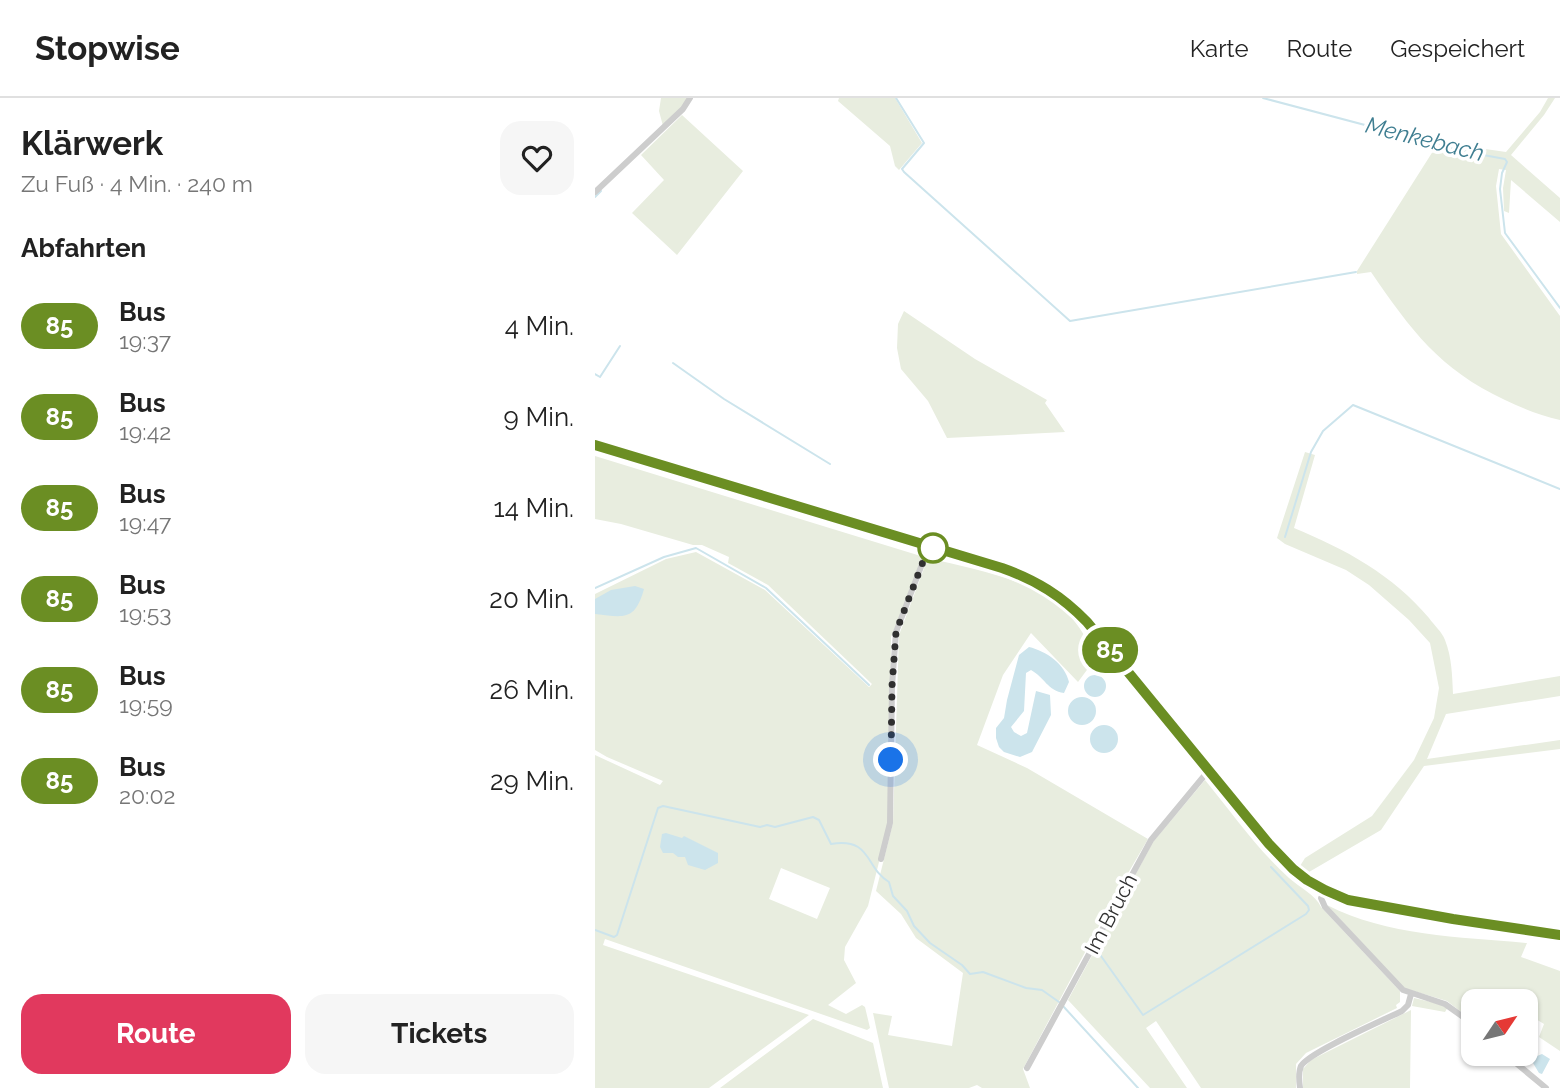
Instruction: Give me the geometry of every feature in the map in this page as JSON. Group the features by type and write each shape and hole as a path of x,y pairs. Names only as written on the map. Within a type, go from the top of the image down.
{"main road":[{"path":"595,445 1022,575 1059,595 1087,622 1269,844 1293,869 1325,890 1365,904 1560,935"}],"street":[{"path":"595,192 683,109 690,98"},
{"path":"881,859 891,810 892,686 896,632 929,546"},
{"name":"Im Bruch","path":"1027,1068 1151,840 1209,770"},
{"path":"1325,890 1321,898 1325,907 1403,990 1445,1004 1461,1015"},
{"path":"1300,1088 1299,1072 1303,1063 1402,1012 1408,1005 1411,994"},
{"path":"1519,1066 1546,1088"}],"shaded area":[{"path":"661,98 689,98 663,126 659,111"},
{"path":"839,98 895,98 922,143 899,170 895,166 890,146 838,101"},
{"path":"1548,98 1555,98 1511,155 1560,198 1560,222 1511,180 1509,213 1504,211 1503,188 1506,170 1499,169 1496,186 1501,234 1560,316 1560,420 1511,403 1462,375 1428,346 1371,272 1357,274 1435,148 1443,152 1444,143 1506,152 1540,112"},
{"path":"682,115 743,171 677,255 632,213 664,180 641,155"},
{"path":"904,311 975,359 1047,400 1045,403 1065,432 947,438 928,401 901,369 897,348 898,324"},
{"path":"1305,452 1315,455 1294,528 1350,554 1384,576 1415,603 1445,640 1453,694 1560,676 1560,696 1446,714 1427,759 1560,740 1560,749 1424,766 1381,830 1309,872 1300,866 1305,858 1372,816 1414,760 1434,718 1439,688 1430,643 1409,620 1369,585 1346,570 1277,538"},
{"path":"595,456 924,557 891,637 889,822 868,906 845,947 844,960 856,983 828,1005 846,1014 862,1005 865,1007 870,1028 867,1030 605,939 603,945 809,1015 709,1088 595,1088 595,755 660,785 663,781 595,750 595,594 666,559 696,552 765,590 869,687 872,684 768,585 728,563 729,557 702,545 693,545 595,519","holes":["781,868 830,888 817,919 769,899"]},
{"path":"928,558 1003,577 1038,592 1069,615 1098,655 1078,682 1031,633 1003,675 977,745 1027,768 1148,839 1023,1069 1030,1088 982,1088 977,1085 969,1088 889,1088 873,1013 892,1016 888,1035 952,1046 963,973 916,938 901,914 876,891 893,823 899,635"},
{"path":"1205,780 1266,855 1315,899 1400,991 1397,1008 1306,1053 1296,1064 1296,1088 1201,1088 1156,1021 1146,1028 1187,1088 1150,1088 1068,1000 1153,842"},
{"path":"1327,905 1374,923 1399,929 1450,937 1527,943 1521,957 1560,971 1560,1051 1539,1037 1544,1024 1538,1020 1538,989 1461,989 1461,1012 1447,1001 1404,988"},
{"path":"1414,998 1448,1007 1445,1012 1412,1006"},
{"path":"1411,1010 1410,1088 1303,1088 1303,1069 1311,1060"},
{"path":"813,1019 873,1043 883,1088 720,1088"}],"water":[{"path":"635,586 644,589 632,612 620,616 595,614 595,599 611,590"},
{"path":"1029,647 1054,659 1067,675 1069,682 1064,693 1059,692 1031,670 1026,673 1024,711 1011,727 1021,736 1027,733 1036,691 1050,695 1051,715 1032,752 1020,757 1004,752 999,747 996,728 1004,718 1019,655"},
{"path":"1095,675 1103,678 1106,686 1103,694 1095,697 1087,694 1084,686 1087,678"},
{"path":"1082,697 1092,701 1096,711 1092,721 1082,725 1072,721 1068,711 1072,701"},
{"path":"1104,725 1114,729 1118,739 1114,749 1104,753 1094,749 1090,739 1094,729"},
{"path":"662,834 682,838 684,836 718,853 718,863 705,870 688,865 685,857 663,853 660,847"},
{"path":"1542,1054 1550,1059 1542,1074 1535,1066 1538,1066 1538,1056"}],"waterway":[{"path":"896,98 924,143 902,169 904,172 1070,321 1356,272"},
{"name":"Menkebach","path":"1263,98 1467,152 1505,159 1507,162 1500,189 1505,233 1560,308"},
{"path":"595,197 601,191"},
{"path":"595,374 600,377 620,346"},
{"path":"673,363 724,399 830,464"},
{"path":"1285,537 1311,452 1323,431 1353,405 1560,489"},
{"path":"595,588 664,557 696,548 766,588 869,685"},
{"path":"595,930 614,937 617,935 658,808 663,806 760,827 775,827 813,817 819,820 831,844 844,843 861,849 881,876 889,882 893,896 907,911 914,926 930,943 962,965 970,974 983,972 1026,988 1042,990 1059,1002"},
{"path":"1096,949 1143,1015 1306,914 1308,906 1271,867"},
{"path":"1063,1006 1138,1088"}],"bus line":[{"name":"85","path":"595,445 1002,568 1042,585 1059,595 1087,622 1269,844 1307,880 1348,900 1365,904 1560,935"}],"route":[{"path":"891,760 896,632 929,546 933,548"}]}
